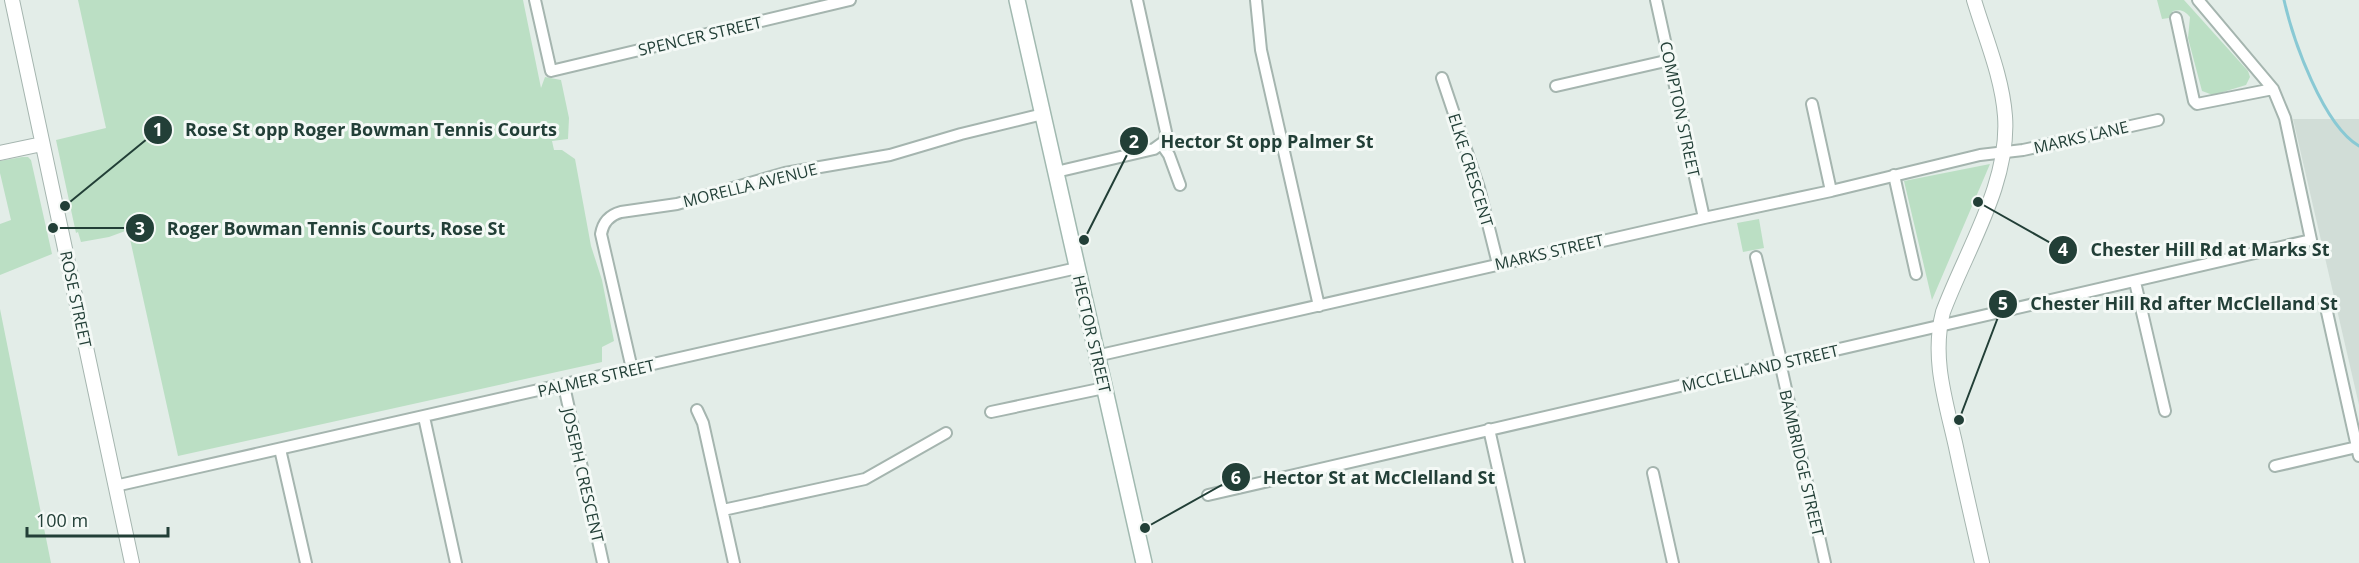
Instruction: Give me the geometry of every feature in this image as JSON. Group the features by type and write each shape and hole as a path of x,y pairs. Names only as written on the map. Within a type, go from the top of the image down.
{"main road":[{"name":"HECTOR STREET","path":"1017,0 1144,563"}],"street":[{"name":"ROSE STREET","path":"12,0 132,563"},
{"name":"SPENCER STREET","path":"535,0 551,71 850,0"},
{"path":"1056,172 1154,149 1162,145 1166,137 1137,0"},
{"path":"1256,0 1261,50 1319,306"},
{"name":"COMPTON STREET","path":"1656,0 1704,218"},
{"path":"1974,0 2001,92 2005,124 2003,154 1999,174 1989,201 1939,326 1937,354 1942,386 1982,563"},
{"path":"2176,18 2194,101 2197,104 2273,89 2198,0"},
{"path":"1556,86 1670,60"},
{"name":"ELKE CRESCENT","path":"1442,78 1479,188 1498,264"},
{"name":"MCCLELLAND STREET","path":"1208,495 2311,240 2285,118 2273,89"},
{"path":"1812,104 1831,191"},
{"name":"MORELLA AVENUE","path":"632,369 602,234 605,223 611,216 621,212 693,200 785,173 869,160 1043,114"},
{"name":"MARKS LANE","path":"2003,154 2158,120"},
{"path":"0,153 42,144"},
{"path":"1162,145 1169,155 1180,185"},
{"name":"MARKS STREET","path":"1096,356 1831,191 1980,155 2003,154"},
{"path":"1894,175 1916,274"},
{"name":"BAMBRIDGE STREET","path":"1756,257 1825,563"},
{"name":"PALMER STREET","path":"115,486 1077,268"},
{"path":"2135,282 2165,411"},
{"path":"2275,466 2358,452 2325,303"},
{"name":"JOSEPH CRESCENT","path":"564,386 603,563"},
{"path":"991,412 1104,388"},
{"path":"697,410 704,423 734,563"},
{"path":"424,417 456,563"},
{"path":"1489,429 1519,563"},
{"path":"723,510 865,479 946,433"},
{"path":"280,449 306,563"},
{"path":"1653,473 1673,563"}],"shaded area":[{"path":"2293,119 2359,119 2359,405"}],"green space":[{"path":"78,0 523,0 541,88 545,77 561,80 569,118 568,139 552,141 554,150 562,150 575,159 591,246 602,280 614,341 602,347 602,362 178,456 128,230 109,237 81,242 78,232 76,233 56,140 106,128"},
{"path":"2157,0 2184,0 2248,71 2250,77 2246,85 2213,95 2202,91 2188,38 2190,17 2178,10 2173,11 2169,18 2162,19"},
{"path":"28,157 31,160 52,254 0,275 0,224 11,220 0,173 0,161"},
{"path":"1990,164 1932,300 1904,181"},
{"path":"1759,219 1764,248 1743,252 1737,223"},
{"path":"0,309 51,563 0,563"}],"waterway":[{"path":"2284,0 2294,37 2311,80 2333,120 2359,146"}],"place":[{"name":"Chester Hill Rd at Marks St","path":"1978,202"},
{"name":"Rose St opp Roger Bowman Tennis Courts","path":"65,206"},
{"name":"Roger Bowman Tennis Courts, Rose St","path":"53,228"},
{"name":"Hector St opp Palmer St","path":"1084,240"},
{"name":"Chester Hill Rd after McClelland St","path":"1959,420"},
{"name":"Hector St at McClelland St","path":"1145,528"}]}
